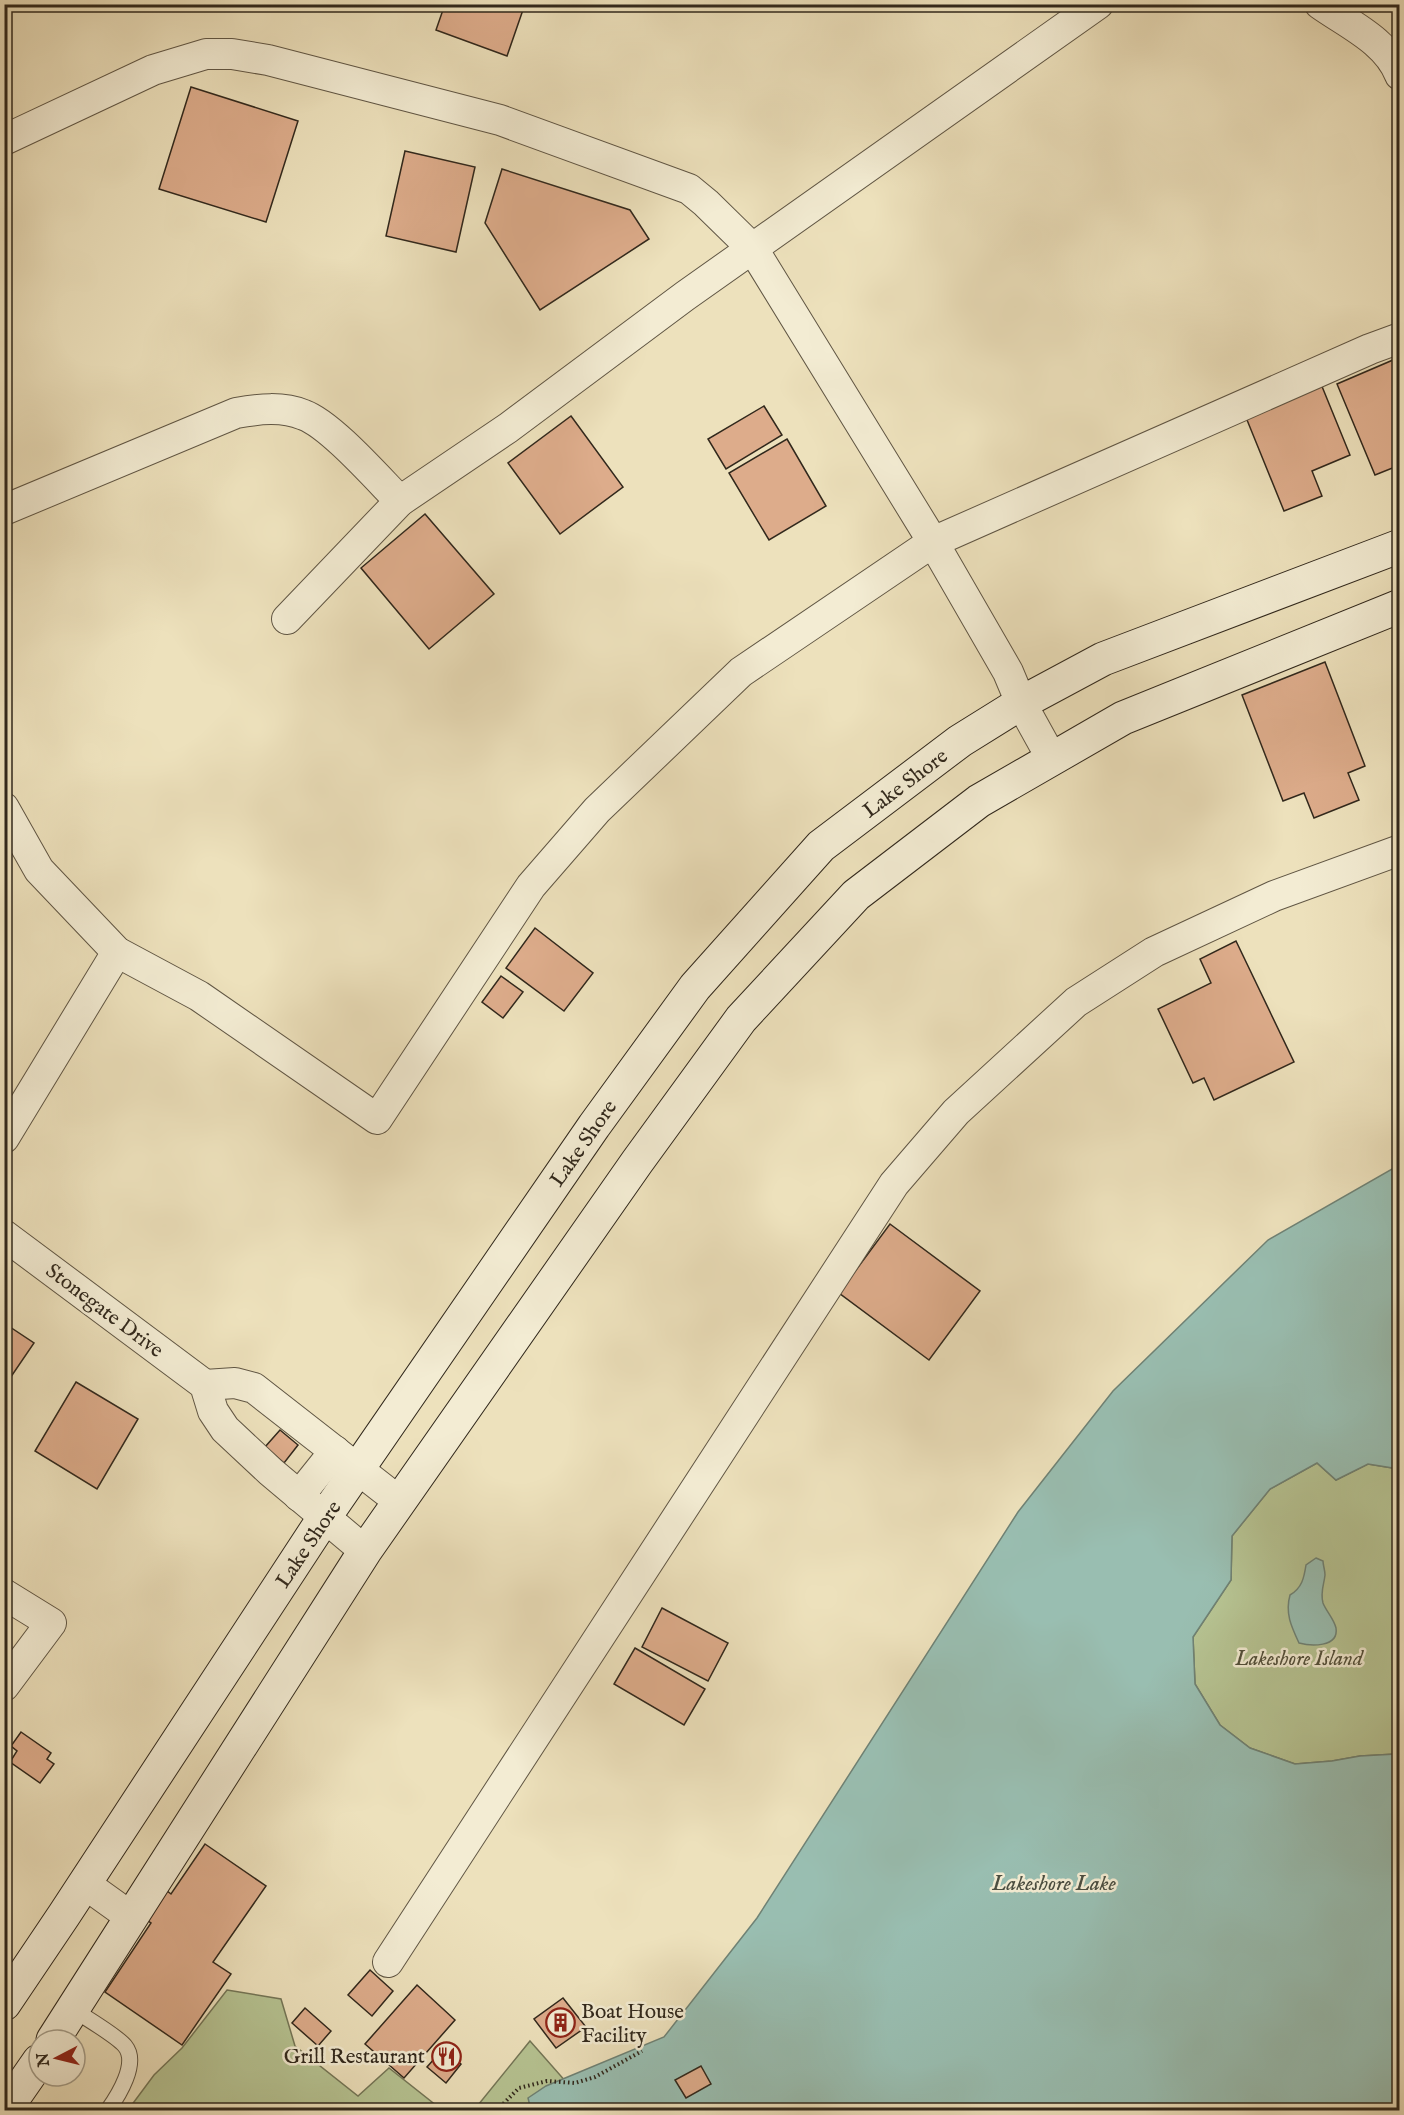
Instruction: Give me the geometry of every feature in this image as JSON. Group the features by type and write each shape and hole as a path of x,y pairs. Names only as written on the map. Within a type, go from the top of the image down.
{"street":[{"path":"287,619 400,501 508,428 685,296 1098,4"},
{"path":"1320,4 1377,43 1400,75"},
{"path":"4,140 153,70 206,54 232,54 268,60 500,120 689,189 753,249 933,542 1008,672 1021,704 1052,759"},
{"path":"4,808 39,870 117,952 199,996 377,1119 531,886 597,810 741,672 933,542 1370,349 1400,338"},
{"path":"4,510 236,413 264,409 281,409 306,415 329,431 400,501"},
{"name":"Lake Shore","path":"4,2004 324,1518 347,1461 695,987 821,846 960,741 1103,659 1400,546"},
{"path":"62,2028 365,1551 637,1162 741,1019 856,895 979,801 1123,718 1400,606"},
{"path":"387,1962 894,1184 956,1112 1076,1002 1154,952 1274,896 1400,850"},
{"path":"4,1138 117,952"},
{"name":"Stonegate Drive","path":"4,1235 206,1385"},
{"path":"365,1551 324,1518 225,1429 213,1411 206,1385 235,1383 254,1388 400,1502"},
{"path":"299,1496 347,1461"},
{"path":"4,1594 51,1623 4,1686"},
{"path":"85,1884 131,1917"},
{"path":"5,2110 27,2078"}],"lane":[{"path":"74,2010 126,2046 130,2061 121,2091 108,2110"}],"path":[{"path":"497,2110 519,2088 547,2081 575,2083 595,2077 642,2051"}],"green space":[{"name":"Lakeshore Island","path":"1317,1463 1336,1480 1368,1464 1399,1469 1400,1746 1396,1754 1295,1764 1250,1748 1220,1725 1195,1684 1193,1637 1231,1580 1232,1536 1270,1489"},
{"path":"227,1990 281,1999 295,2046 358,2096 389,2068 442,2110 128,2110 154,2075 182,2048"},
{"path":"530,2041 575,2092 565,2110 474,2110"}],"water":[{"name":"Lakeshore Lake","path":"1399,1165 1399,1469 1368,1464 1336,1480 1317,1463 1270,1489 1232,1536 1231,1580 1193,1637 1195,1684 1220,1725 1250,1748 1295,1764 1396,1754 1399,1746 1399,2110 531,2110 528,2098 546,2086 664,2037 757,1918 1018,1512 1113,1391 1268,1240"},
{"path":"1316,1558 1323,1561 1325,1575 1322,1599 1335,1625 1336,1635 1329,1642 1310,1645 1299,1643 1291,1625 1288,1608 1290,1595 1302,1582 1306,1565"}],"building":[{"path":"445,4 525,4 507,56 436,30"},
{"path":"191,87 298,121 266,222 159,189"},
{"path":"405,151 475,167 456,252 386,236"},
{"path":"502,169 630,210 649,239 540,310 485,223"},
{"path":"1400,357 1400,465 1375,475 1337,384"},
{"path":"1321,384 1350,455 1312,471 1322,496 1284,511 1245,415"},
{"path":"764,406 782,435 726,469 708,439"},
{"path":"571,416 623,487 560,534 508,463"},
{"path":"787,439 826,506 769,540 729,473"},
{"path":"425,514 494,594 429,649 361,568"},
{"path":"1325,662 1365,766 1348,773 1359,800 1314,818 1304,793 1283,801 1242,695"},
{"path":"535,928 593,973 564,1011 506,968"},
{"path":"1236,941 1294,1062 1214,1100 1204,1078 1193,1083 1158,1009 1211,983 1200,959"},
{"path":"501,976 523,992 503,1018 482,1002"},
{"path":"890,1224 980,1291 929,1360 839,1293"},
{"path":"4,1323 34,1343 4,1387"},
{"path":"76,1382 138,1419 97,1489 35,1451"},
{"path":"280,1430 298,1445 284,1463 265,1447"},
{"path":"662,1608 728,1643 708,1681 642,1647"},
{"path":"635,1648 705,1689 684,1725 614,1684"},
{"path":"21,1732 51,1753 47,1759 54,1764 40,1783 10,1762 17,1751 11,1746"},
{"path":"205,1844 266,1886 213,1962 231,1974 182,2045 105,1992 151,1923 141,1916 162,1887 171,1894"},
{"path":"370,1970 393,1991 372,2016 348,1995"},
{"path":"417,1985 455,2020 404,2078 365,2044"},
{"name":"Boat House Facility","path":"563,1998 586,2027 556,2048 534,2019"},
{"path":"305,2008 331,2031 318,2046 292,2023"},
{"path":"443,2049 461,2064 446,2083 427,2067"},
{"path":"701,2066 711,2084 686,2098 675,2080"}],"place":[{"name":"Boat House Facility","path":"560,2023"},
{"name":"Grill Restaurant","path":"446,2056"}]}
